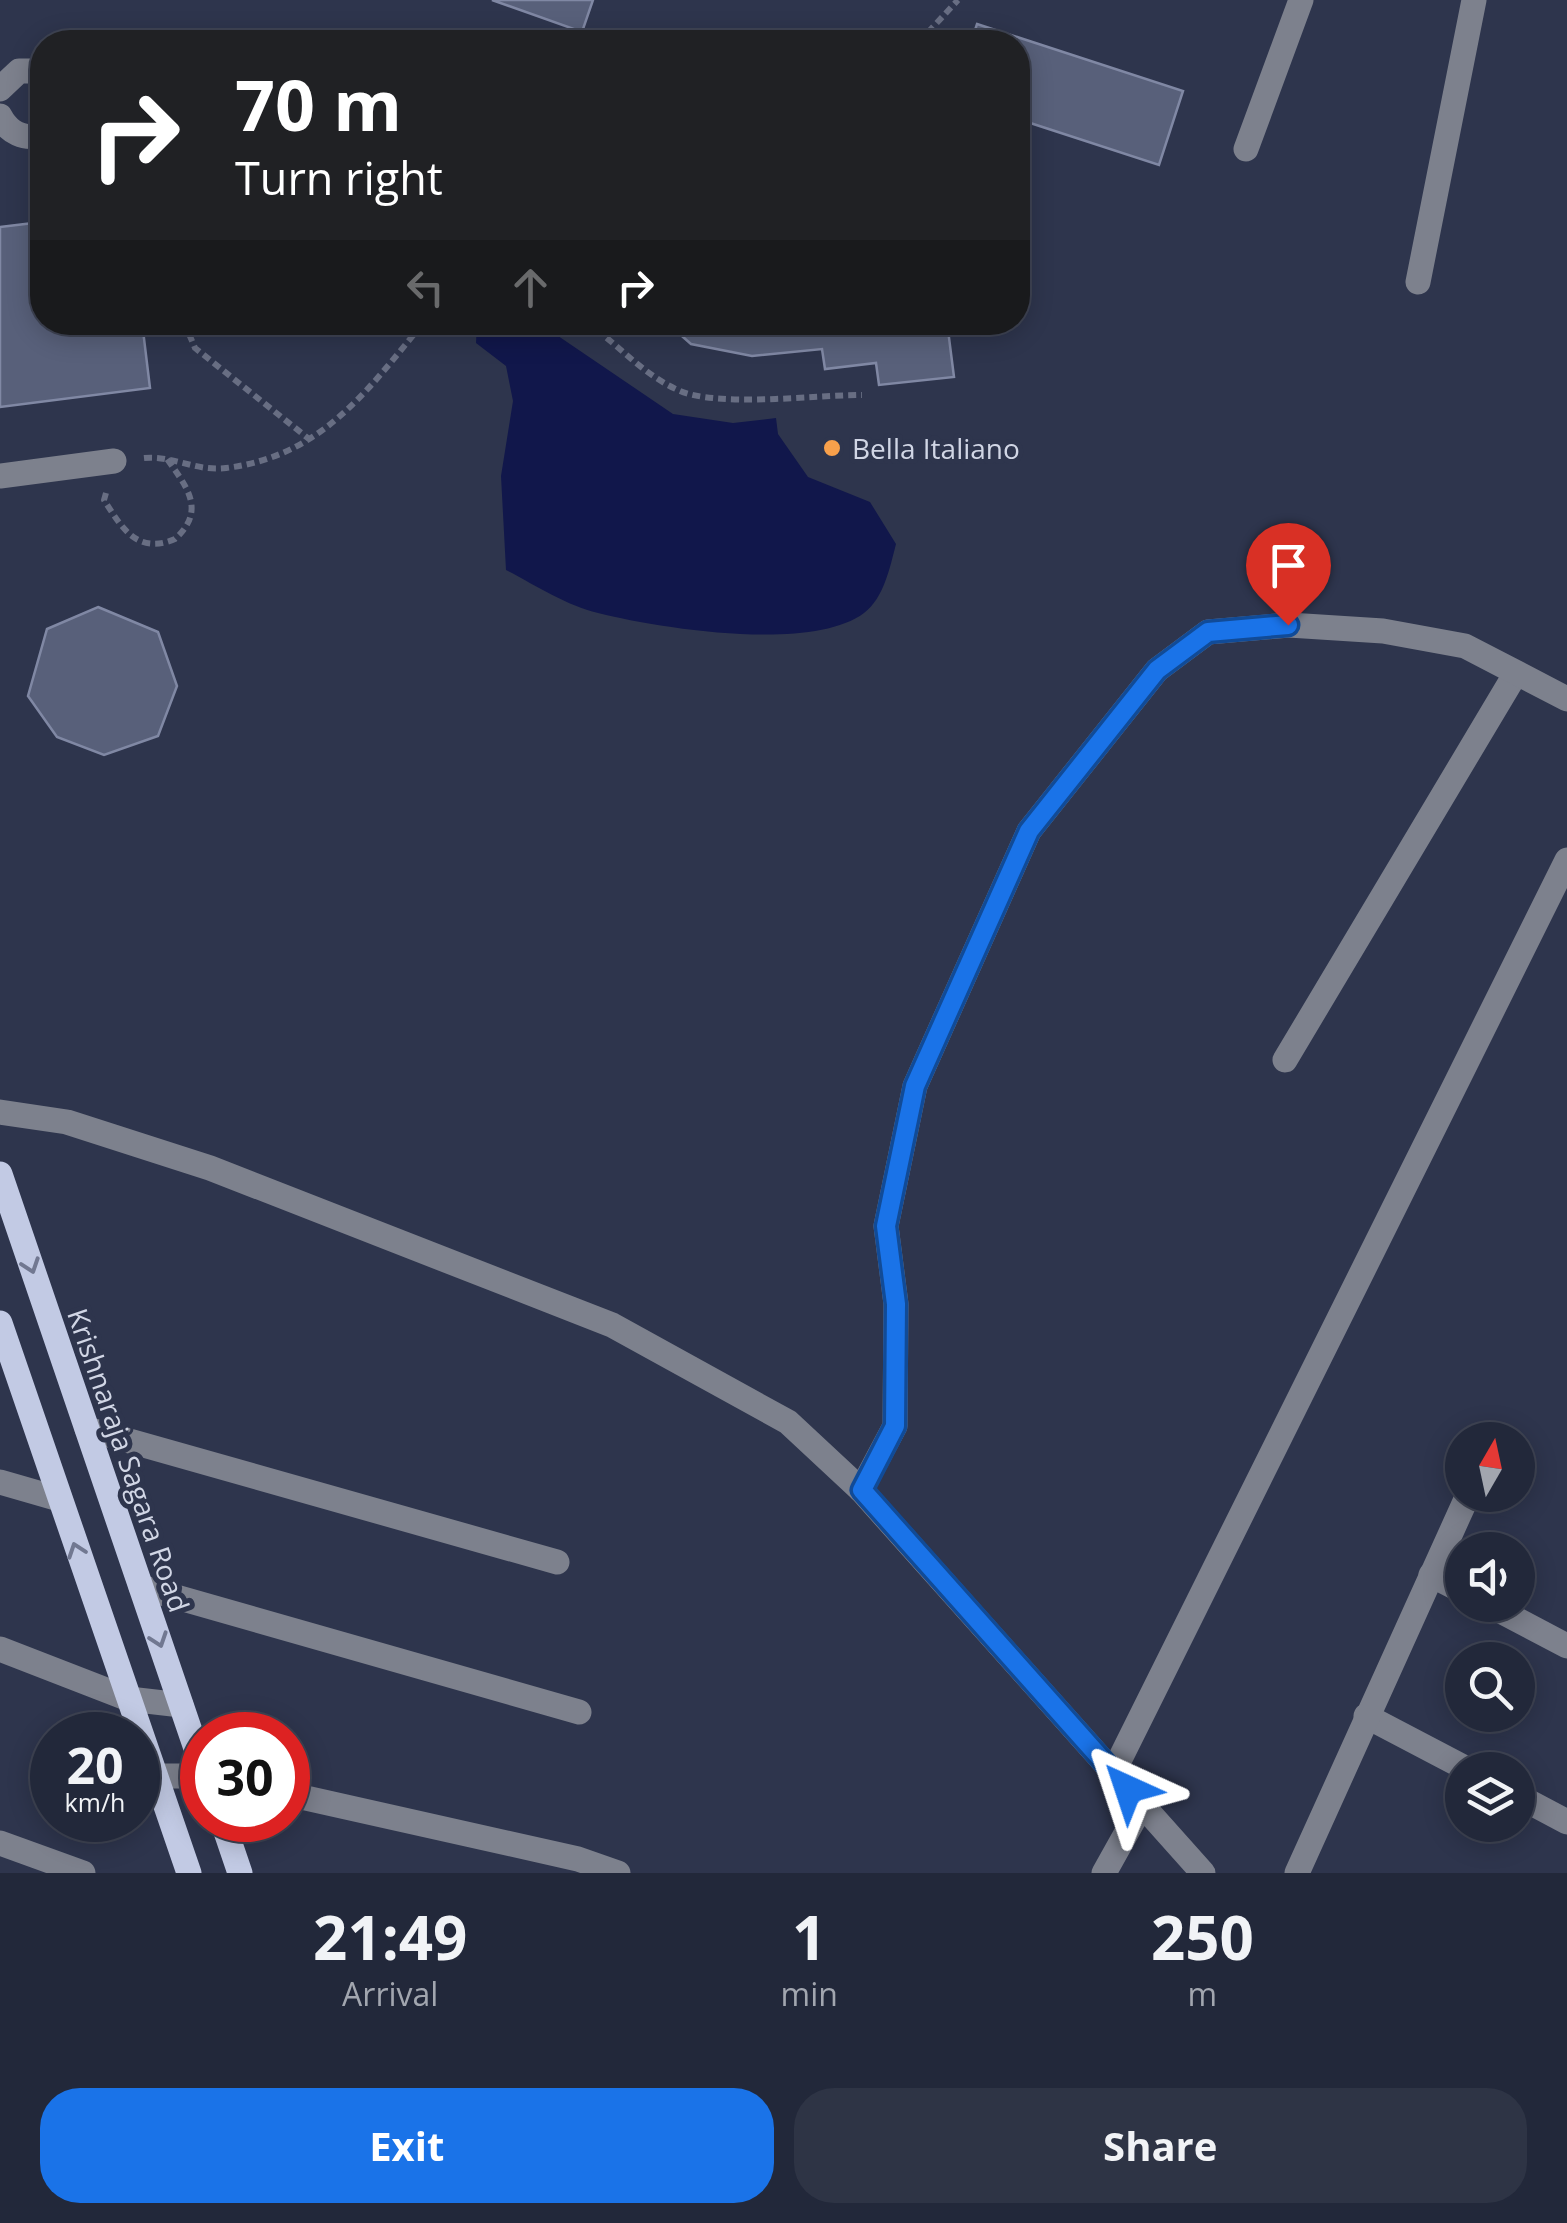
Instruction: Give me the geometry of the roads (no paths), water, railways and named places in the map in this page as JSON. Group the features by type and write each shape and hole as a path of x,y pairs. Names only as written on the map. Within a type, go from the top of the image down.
{"main road":[{"name":"Krishnaraja Sagara Road","path":"0,1174 183,1712"},
{"path":"0,1323 133,1712"},
{"path":"160,1790 189,1873"},
{"path":"229,1842 240,1873"}],"street":[{"path":"1246,148 1300,0"},
{"path":"1418,282 1474,0"},
{"path":"0,56 30,67"},
{"path":"0,89 9,77 30,71"},
{"path":"0,116 10,131 30,136"},
{"path":"0,476 114,461"},
{"path":"862,1490 895,1426 896,1304 886,1226 915,1086 1029,831 1157,670 1208,632 1288,625 1383,632 1464,646 1567,699"},
{"path":"1284,1060 1516,672"},
{"path":"1113,1773 1567,860"},
{"path":"0,1112 67,1122 210,1168 612,1324 788,1422 862,1490 1203,1873"},
{"path":"87,1429 557,1562"},
{"path":"0,1482 58,1499"},
{"path":"1297,1873 1460,1512"},
{"path":"1431,1575 1445,1582"},
{"path":"140,1587 580,1712"},
{"path":"1521,1622 1567,1646"},
{"path":"0,1650 128,1699 181,1706"},
{"path":"1366,1716 1445,1757"},
{"path":"310,1799 578,1859 618,1873"},
{"path":"1104,1873 1142,1805"},
{"path":"1535,1805 1567,1822"},
{"path":"0,1843 83,1873"}],"place":[{"name":"Bella Italiano","path":"832,448"}]}
